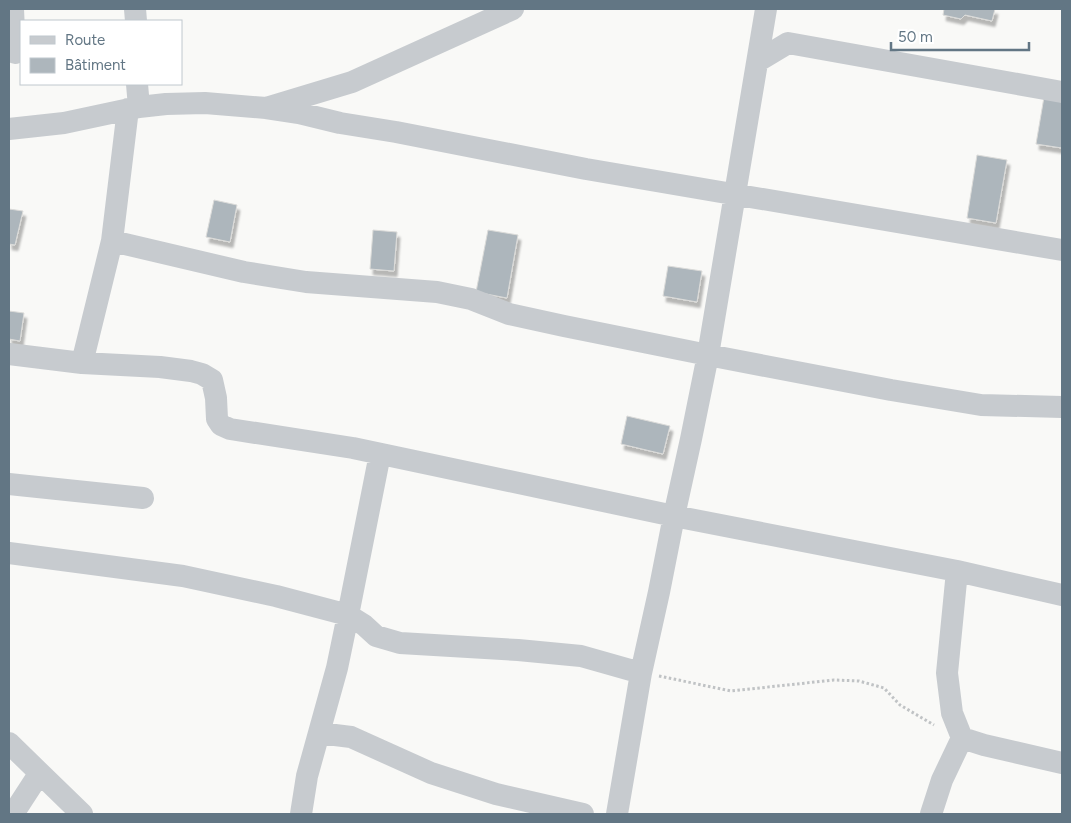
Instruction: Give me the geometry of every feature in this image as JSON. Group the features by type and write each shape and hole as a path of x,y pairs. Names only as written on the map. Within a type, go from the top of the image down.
{"street":[{"path":"13,9 15,54"},
{"path":"266,108 352,82 513,9"},
{"path":"765,10 788,43"},
{"path":"617,814 641,673 708,355 765,10"},
{"path":"758,61 788,43 1062,92"},
{"path":"82,363 112,241 137,85"},
{"path":"9,130 64,123 134,108 204,103 266,108 586,169 1062,250"},
{"path":"112,241 244,272 297,281 437,292 463,297 509,314 891,390 981,404 1062,407"},
{"path":"9,354 82,363 160,367 202,374 212,380 216,398 217,419 221,425 230,429 353,448 674,516 957,571 1062,595"},
{"path":"301,814 307,776 348,615 380,454"},
{"path":"9,484 142,498"},
{"path":"9,553 183,576 276,596 348,615 364,625 376,636 400,643 581,656 641,673"},
{"path":"931,814 942,780 962,738 952,713 947,673 957,571"},
{"path":"319,734 351,737 431,773 496,794 584,814"},
{"path":"962,738 1062,763"},
{"path":"9,743 82,814"},
{"path":"14,814 39,774"}],"path":[{"path":"641,673 731,692 834,680 859,681 884,688 900,705 962,738"}],"building":[{"path":"944,9 995,9 992,21 965,15 961,19 943,15"},
{"path":"1044,97 1062,100 1062,148 1036,144"},
{"path":"977,155 1007,160 996,223 967,218"},
{"path":"214,200 237,205 230,242 206,237"},
{"path":"9,209 23,211 15,245 9,244"},
{"path":"373,230 397,232 394,271 370,269"},
{"path":"488,230 518,235 507,298 476,292"},
{"path":"668,266 702,271 697,302 663,296"},
{"path":"9,311 24,313 20,341 9,339"},
{"path":"627,416 670,426 663,454 621,444"}]}
